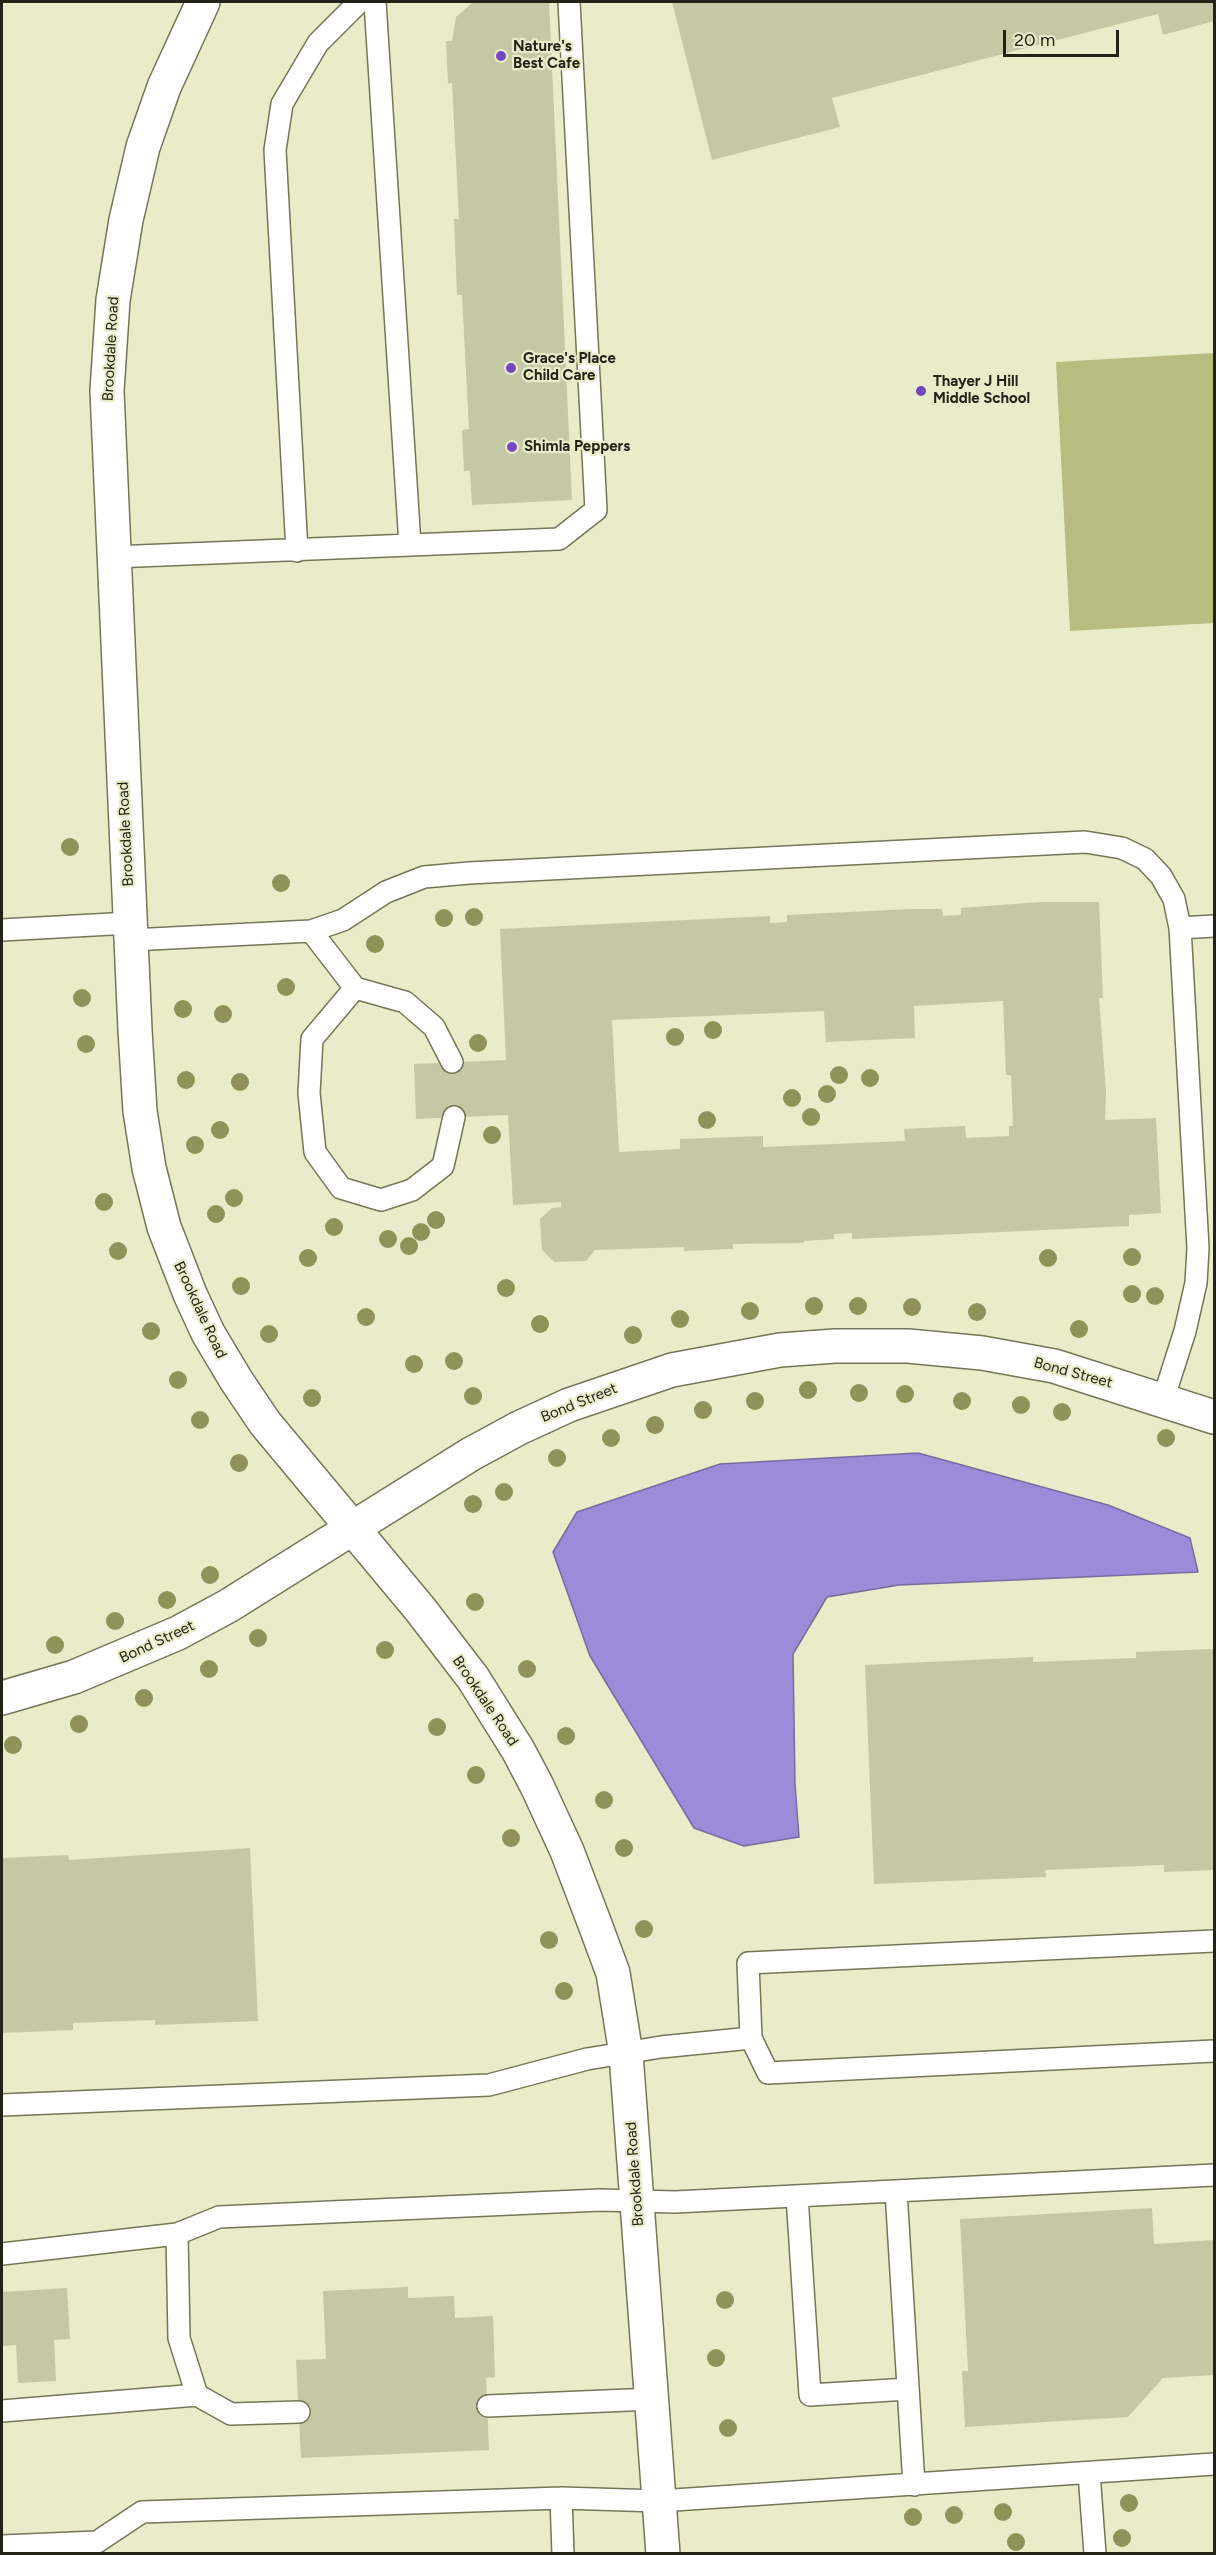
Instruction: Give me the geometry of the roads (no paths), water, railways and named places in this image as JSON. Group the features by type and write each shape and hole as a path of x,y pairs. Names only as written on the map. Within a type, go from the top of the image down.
{"street":[{"name":"Brookdale Road","path":"203,2 164,87 143,147 126,220 113,300 107,391 130,932 140,1111 149,1168 164,1227 208,1333 265,1423 354,1528 473,1678 532,1777 567,1851 613,1973 626,2054 663,2553"},
{"name":"Bond Street","path":"2,1698 74,1677 178,1633 354,1528 471,1454 519,1428 620,1386 726,1359 835,1346 908,1346 982,1353 1054,1366 1215,1417"}],"lane":[{"path":"297,551 275,150 282,104 318,43 359,2"},
{"path":"375,2 410,544"},
{"path":"113,557 559,539 596,510 569,2"},
{"path":"2,930 311,931 343,920 386,892 424,877 1085,842 1122,848 1145,859 1161,876 1174,899 1180,928 1206,1247 1185,1331 1163,1400"},
{"path":"1180,928 1215,926"},
{"path":"311,931 355,988 405,1002 434,1027 452,1062"},
{"path":"355,988 312,1040 309,1093 315,1152 341,1188 381,1200 412,1190 443,1166 454,1117"},
{"path":"1215,1941 748,1964 751,2038 768,2073 1215,2051"},
{"path":"2,2105 489,2085 587,2059 661,2047 751,2038"},
{"path":"2,2254 177,2234 219,2217 600,2200 675,2202 1215,2175"},
{"path":"896,2191 914,2484"},
{"path":"796,2196 810,2395 908,2389"},
{"path":"177,2234 179,2338 197,2395"},
{"path":"2,2410 197,2395 231,2414 298,2412"},
{"path":"488,2406 652,2399"},
{"path":"2,2546 97,2548 142,2512 561,2498 659,2501 1215,2464"},
{"path":"1089,2473 1095,2553"},
{"path":"561,2498 563,2553"}],"place":[{"name":"Nature's Best Cafe","path":"501,56"},
{"name":"Grace's Place Child Care","path":"511,368"},
{"name":"Thayer J Hill Middle School","path":"921,391"},
{"name":"Shimla Peppers","path":"512,447"}]}
